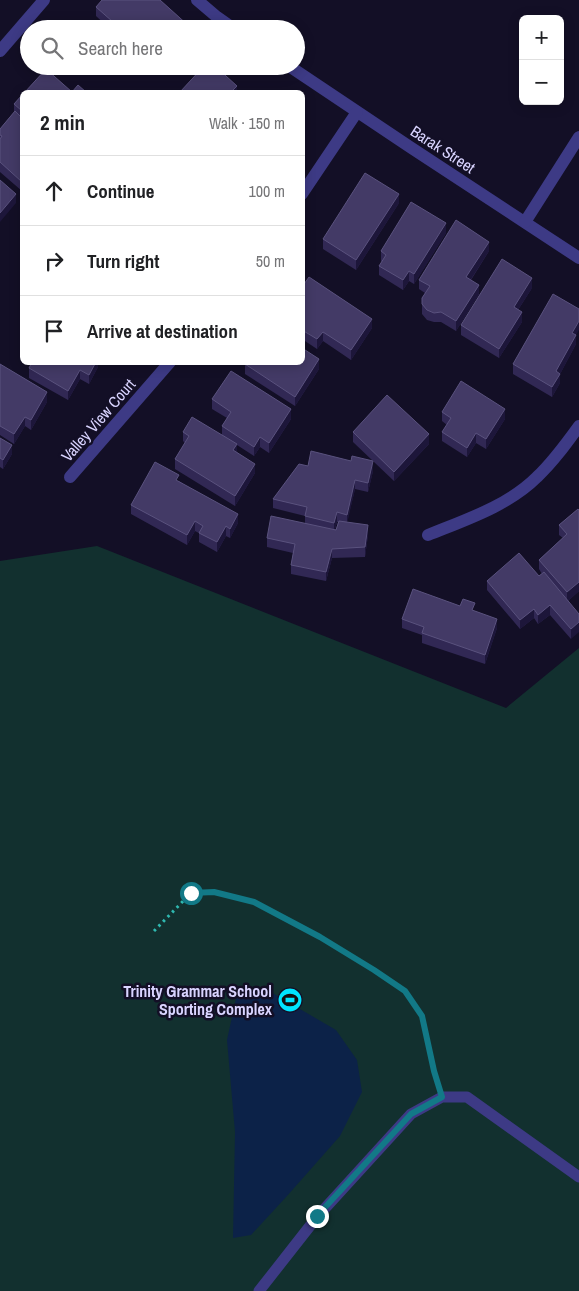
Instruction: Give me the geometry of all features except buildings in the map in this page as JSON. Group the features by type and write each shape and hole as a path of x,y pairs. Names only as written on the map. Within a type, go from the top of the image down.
{"street":[{"path":"27,20 44,0"},
{"path":"197,0 221,20"},
{"path":"0,51 20,28"},
{"name":"Barak Street","path":"303,75 579,258"},
{"path":"305,190 357,112"},
{"path":"525,222 579,137"},
{"name":"Valley View Court","path":"70,477 167,365"},
{"path":"428,535 480,514 512,496 537,478 579,426"}],"lane":[{"path":"259,1291 317,1216 411,1114 442,1097 467,1097 579,1177"}],"path":[{"path":"154,931 191,893 214,892 254,902 320,937 405,991 422,1016 434,1071 442,1097"}],"green space":[{"name":"Trinity Grammar School Sporting Complex","path":"97,546 506,708 579,648 579,1291 0,1291 0,561"}],"water":[{"path":"269,991 336,1030 357,1060 362,1092 340,1136 287,1196 251,1235 233,1238 235,1132 227,1040 237,994"}],"place":[{"name":"Trinity Grammar School Sporting Complex","path":"290,1000"}],"route":[{"path":"191,893 214,892 254,902 320,937 405,991 422,1016 434,1071 442,1097 411,1114 317,1216"}]}
